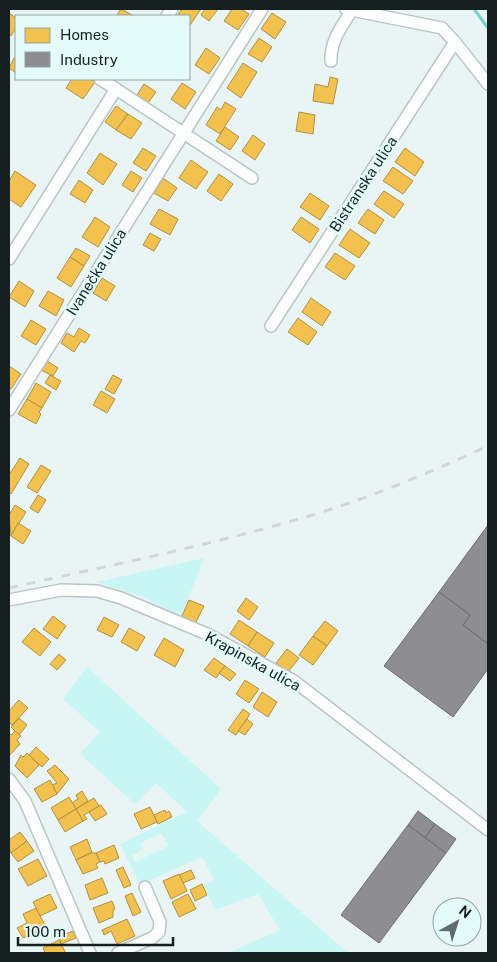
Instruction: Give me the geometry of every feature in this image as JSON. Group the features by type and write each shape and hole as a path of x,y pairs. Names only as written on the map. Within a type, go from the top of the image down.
{"street":[{"name":"Ivanečka ulica","path":"9,410 262,9"},
{"path":"332,61 331,47 349,9 442,28 488,84"},
{"name":"Bistranska ulica","path":"271,326 455,42"},
{"path":"102,80 252,178"},
{"path":"9,259 116,89"},
{"name":"Krapinska ulica","path":"9,600 61,590 96,591 121,598 207,634 294,682 488,830"},
{"path":"9,779 25,801 90,953"},
{"path":"118,953 152,938 159,932 160,922 145,887"}],"shaded area":[{"path":"204,558 181,616 141,596 97,582"},
{"path":"87,667 221,789 197,821 348,953 228,953 280,930 258,894 215,910 204,885 214,880 202,857 140,885 120,844 187,812 156,783 135,804 80,754 100,732 63,699","holes":["161,833 169,846 135,862 132,856 143,849 141,843"]}],"building: Homes":[{"path":"121,9 132,15 117,15"},
{"path":"182,9 201,9 190,25 190,15 178,15"},
{"path":"205,9 218,9 209,21 201,15"},
{"path":"232,9 241,9 249,14 238,30 224,21"},
{"path":"9,13 15,17 15,30 11,36 9,34"},
{"path":"272,13 286,22 275,39 261,29"},
{"path":"259,38 272,47 262,62 248,54"},
{"path":"206,48 220,58 209,74 195,65"},
{"path":"14,58 15,72 9,68"},
{"path":"243,63 257,72 241,98 227,88"},
{"path":"330,77 338,79 333,104 313,101 315,84 328,87"},
{"path":"71,80 92,80 95,82 83,99 66,88"},
{"path":"182,83 196,92 185,109 171,99"},
{"path":"144,84 156,92 148,103 137,95"},
{"path":"225,102 236,109 220,134 206,125 217,107 221,110"},
{"path":"116,106 128,114 116,130 105,122"},
{"path":"299,112 315,115 313,134 296,131"},
{"path":"128,114 142,123 131,139 116,130"},
{"path":"225,127 239,137 230,150 216,141"},
{"path":"253,135 265,144 255,160 242,151"},
{"path":"143,148 156,156 146,171 133,163"},
{"path":"405,148 424,162 415,176 395,162"},
{"path":"100,153 117,164 103,185 87,173"},
{"path":"191,160 208,172 196,189 179,178"},
{"path":"393,167 413,181 403,194 383,181"},
{"path":"15,171 36,185 21,207 9,199 9,181"},
{"path":"131,171 142,178 133,192 122,185"},
{"path":"219,174 233,184 221,201 207,191"},
{"path":"163,178 177,188 168,201 154,193"},
{"path":"79,180 93,190 85,203 70,194"},
{"path":"384,191 404,204 394,218 374,204"},
{"path":"310,193 329,206 320,220 300,207"},
{"path":"159,209 178,219 170,235 150,224"},
{"path":"368,209 384,220 375,234 358,223"},
{"path":"95,217 110,227 98,247 82,237"},
{"path":"301,217 319,229 310,243 292,230"},
{"path":"350,229 370,243 359,258 339,245"},
{"path":"150,233 161,239 154,251 143,245"},
{"path":"76,248 90,256 84,266 70,257"},
{"path":"335,253 355,266 345,280 325,267"},
{"path":"70,257 84,266 71,287 57,278"},
{"path":"102,278 115,286 106,301 93,293"},
{"path":"19,281 34,291 25,307 9,297"},
{"path":"48,291 64,300 56,316 39,306"},
{"path":"311,298 331,312 322,326 302,312"},
{"path":"298,318 317,332 308,345 288,332"},
{"path":"31,320 46,329 36,345 21,336"},
{"path":"79,328 90,335 85,343 81,341 74,352 61,343 67,333 74,337"},
{"path":"47,361 58,368 53,376 41,370"},
{"path":"9,366 21,374 11,389 9,388"},
{"path":"50,375 61,381 56,390 45,383"},
{"path":"113,375 122,380 114,394 105,389"},
{"path":"36,383 51,392 42,408 27,399"},
{"path":"101,391 115,399 107,413 93,405"},
{"path":"27,399 42,408 36,424 18,414"},
{"path":"20,458 29,464 11,494 9,492 9,475"},
{"path":"41,465 51,471 37,493 27,487"},
{"path":"38,495 46,500 38,513 30,508"},
{"path":"15,505 26,512 11,536 9,515"},
{"path":"18,523 31,531 23,544 11,536"},
{"path":"246,598 258,607 249,620 237,611"},
{"path":"189,600 204,606 195,624 181,618"},
{"path":"53,616 66,626 57,639 43,629"},
{"path":"104,617 119,625 112,637 97,630"},
{"path":"239,620 257,632 248,646 230,634"},
{"path":"325,621 338,631 327,646 313,636"},
{"path":"34,628 51,642 40,656 22,642"},
{"path":"129,628 145,637 137,651 121,642"},
{"path":"257,632 274,643 265,657 248,646"},
{"path":"313,636 327,646 313,665 299,655"},
{"path":"164,638 184,650 175,667 154,655"},
{"path":"287,649 299,658 288,672 276,663"},
{"path":"59,654 66,660 57,670 50,664"},
{"path":"214,658 225,666 216,678 204,670"},
{"path":"225,666 236,674 230,681 219,673"},
{"path":"245,680 259,689 249,703 236,694"},
{"path":"262,692 277,702 268,717 253,707"},
{"path":"19,700 28,708 12,725 9,722 9,711"},
{"path":"243,709 250,714 236,735 228,730"},
{"path":"19,718 27,725 19,735 11,727"},
{"path":"247,719 253,724 245,735 238,731"},
{"path":"15,731 21,736 17,740 20,744 9,756 9,733 11,735"},
{"path":"36,747 49,759 42,767 29,755"},
{"path":"27,753 39,765 27,778 15,766 21,755 23,757"},
{"path":"55,765 69,779 57,794 52,785 57,783 47,771"},
{"path":"50,780 57,794 42,802 34,789"},
{"path":"82,791 88,801 76,809 72,803 78,799 76,795"},
{"path":"69,797 76,809 58,820 51,808"},
{"path":"94,798 99,806 84,815 87,819 83,821 76,809"},
{"path":"101,805 107,814 95,821 89,812"},
{"path":"150,807 157,822 141,829 134,814"},
{"path":"76,809 83,821 65,832 58,820"},
{"path":"165,810 166,813 169,811 172,817 158,824 154,815"},
{"path":"20,832 27,841 11,853 9,840"},
{"path":"87,839 92,852 76,860 70,847"},
{"path":"27,841 34,851 18,862 11,853"},
{"path":"114,845 119,858 105,864 104,861 100,862 96,853"},
{"path":"91,853 96,853 100,862 96,864 98,868 83,874 76,860"},
{"path":"38,859 47,876 28,886 18,869"},
{"path":"123,867 131,885 124,888 116,870"},
{"path":"191,870 195,878 183,883 179,875"},
{"path":"179,874 187,891 171,899 163,881"},
{"path":"102,878 108,893 90,900 85,885"},
{"path":"202,884 207,895 195,901 190,890"},
{"path":"132,893 141,912 133,916 125,896"},
{"path":"50,894 57,908 40,916 33,902"},
{"path":"188,894 196,909 179,917 172,902"},
{"path":"112,901 115,909 113,910 113,917 99,923 93,908"},
{"path":"36,908 46,927 23,938 17,928 27,923 23,914"},
{"path":"127,919 135,936 117,944 111,931 104,935 102,930"},
{"path":"73,931 76,938 61,944 59,937"},
{"path":"59,940 66,953 45,953 43,948"}],"building: Industry":[{"path":"488,525 488,644 463,625 470,615 439,592"},
{"path":"439,592 470,615 463,625 488,644 488,669 453,717 384,666"},
{"path":"418,811 435,824 425,838 408,825"},
{"path":"435,824 456,839 446,853 425,838"},
{"path":"408,825 446,853 379,943 341,915"}],"waterway":[{"path":"474,9 488,28"}],"railway":[{"path":"9,588 203,544 319,513 405,482 488,446"}]}
